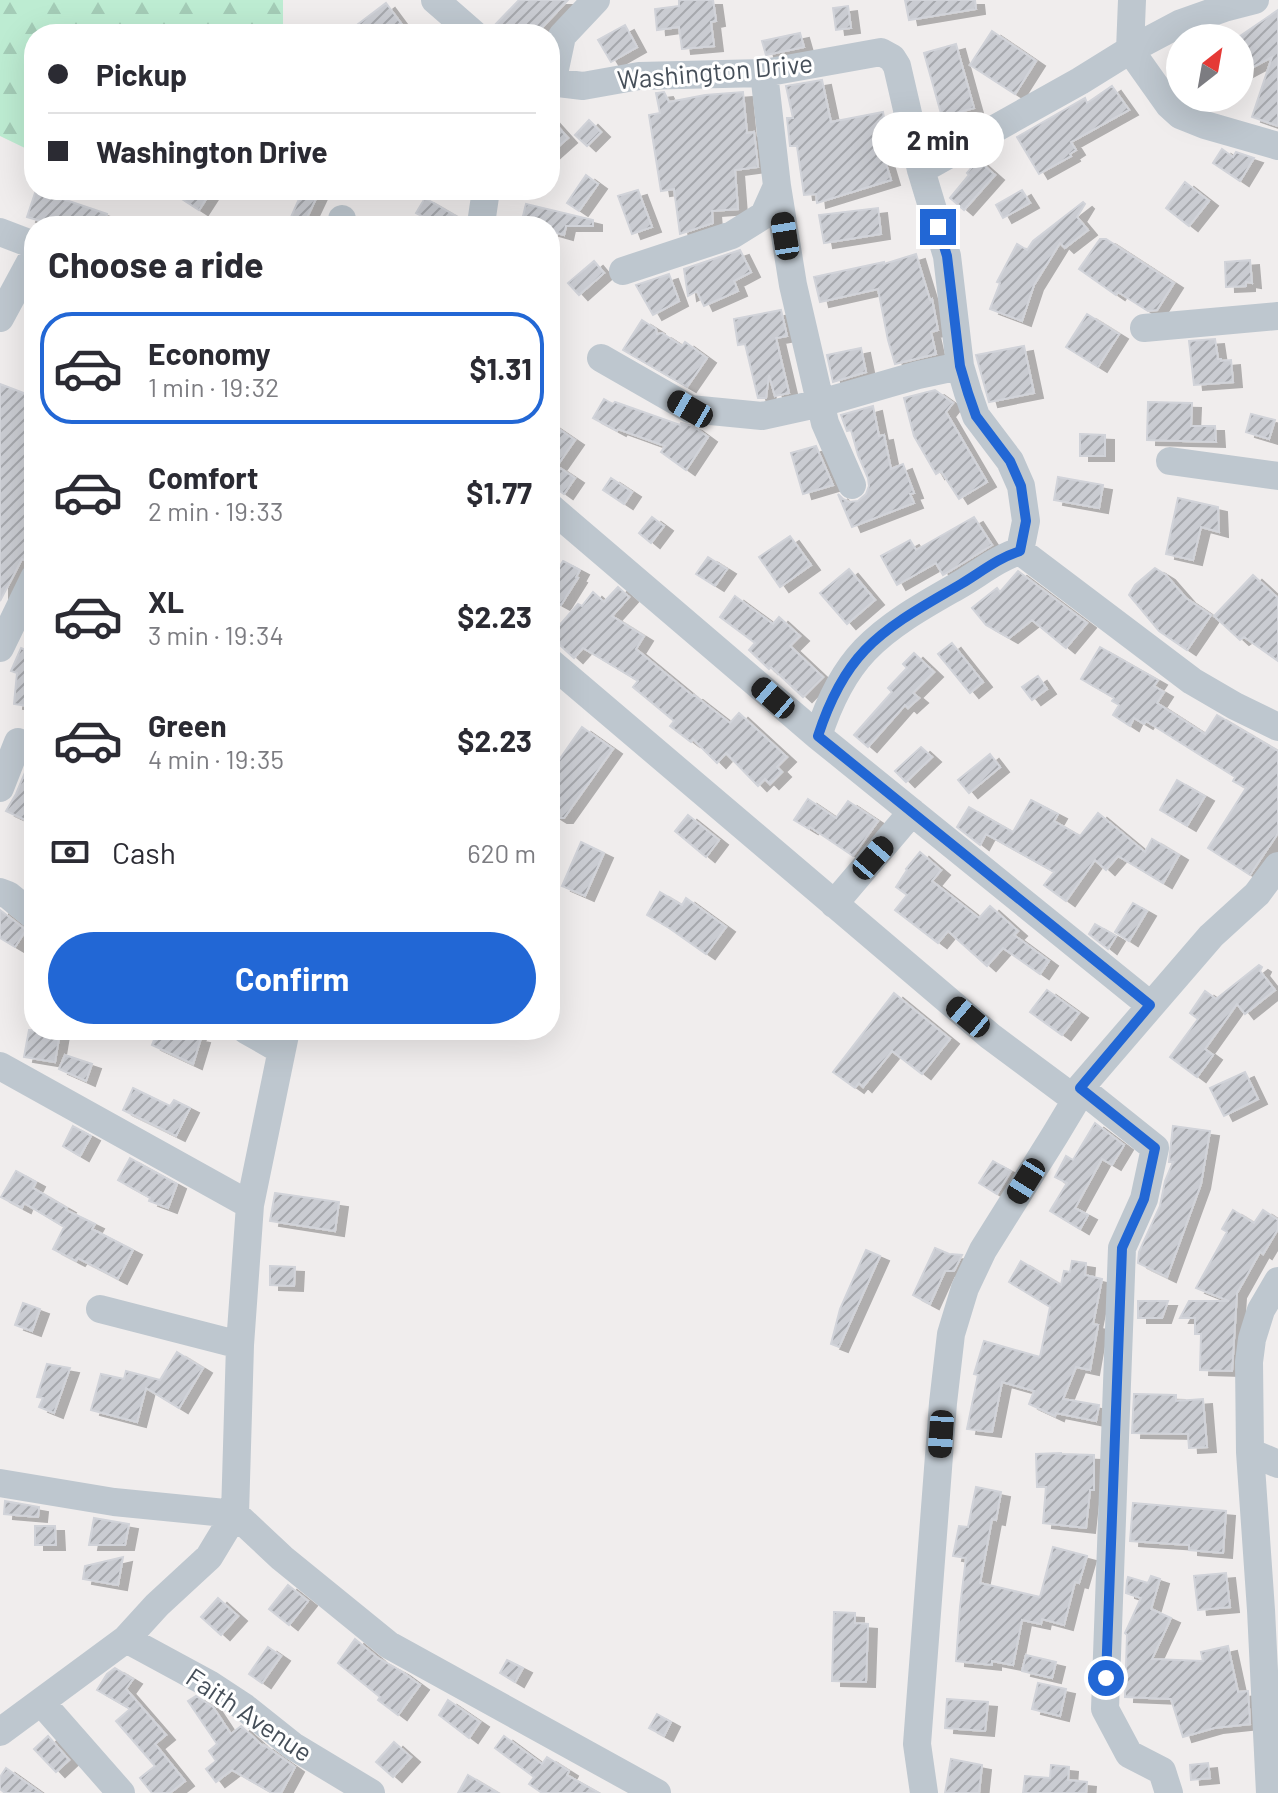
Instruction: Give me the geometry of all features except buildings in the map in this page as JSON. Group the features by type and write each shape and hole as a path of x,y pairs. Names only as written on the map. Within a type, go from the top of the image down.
{"street":[{"path":"435,0 463,24"},
{"path":"560,44 562,36 596,0"},
{"path":"1132,0 1130,50 1169,105 1180,115 1205,125 1278,146"},
{"path":"921,170 1179,24 1255,0"},
{"name":"Washington Drive","path":"560,83 583,86 639,76 764,73 881,52 892,58 897,66 921,170 947,256 960,366 976,416 1010,461 1021,486 1026,521 1020,551"},
{"path":"764,73 777,186 793,285 825,423 852,485"},
{"path":"623,271 732,235 764,215 777,186"},
{"path":"0,232 24,241"},
{"path":"0,318 24,274"},
{"path":"1144,328 1278,316"},
{"path":"601,358 690,409 762,416 960,366"},
{"path":"1170,461 1278,476"},
{"path":"560,516 818,736 1150,1005"},
{"path":"818,736 828,707 864,651 888,630 931,602 1005,556 1020,551 1192,681 1278,727"},
{"path":"0,648 24,599"},
{"path":"560,671 990,1036 1155,1148 1144,1199 1122,1248 1105,1709 1129,1754 1162,1771 1169,1793"},
{"path":"0,788 17,741"},
{"path":"834,904 912,812"},
{"path":"924,1793 917,1744 943,1403 951,1334 965,1288 983,1250 1078,1094 1150,1005 1211,936 1257,894 1278,866"},
{"path":"0,892 24,908"},
{"path":"0,1732 126,1639 209,1557 235,1514 240,1345 250,1205 283,1040"},
{"path":"0,1066 250,1205"},
{"path":"1272,1777 1270,1632 1250,1452 1249,1362 1261,1310 1278,1281"},
{"path":"100,1309 240,1345"},
{"path":"1250,1452 1278,1464"},
{"path":"0,1483 114,1502 235,1514 282,1558 389,1645 657,1793"},
{"name":"Faith Avenue","path":"126,1639 209,1684 293,1746 371,1793"},
{"path":"41,1702 121,1793"}],"green space":[{"path":"0,0 283,0 283,24 24,24 24,148 0,136"}],"route":[{"path":"938,227 947,256 960,366 968,393 976,416 1010,461 1021,486 1026,521 1020,551 1005,556 931,602 888,630 864,651 828,707 818,736 1150,1005 1080,1088 1155,1148 1144,1199 1122,1248 1106,1678"}]}
